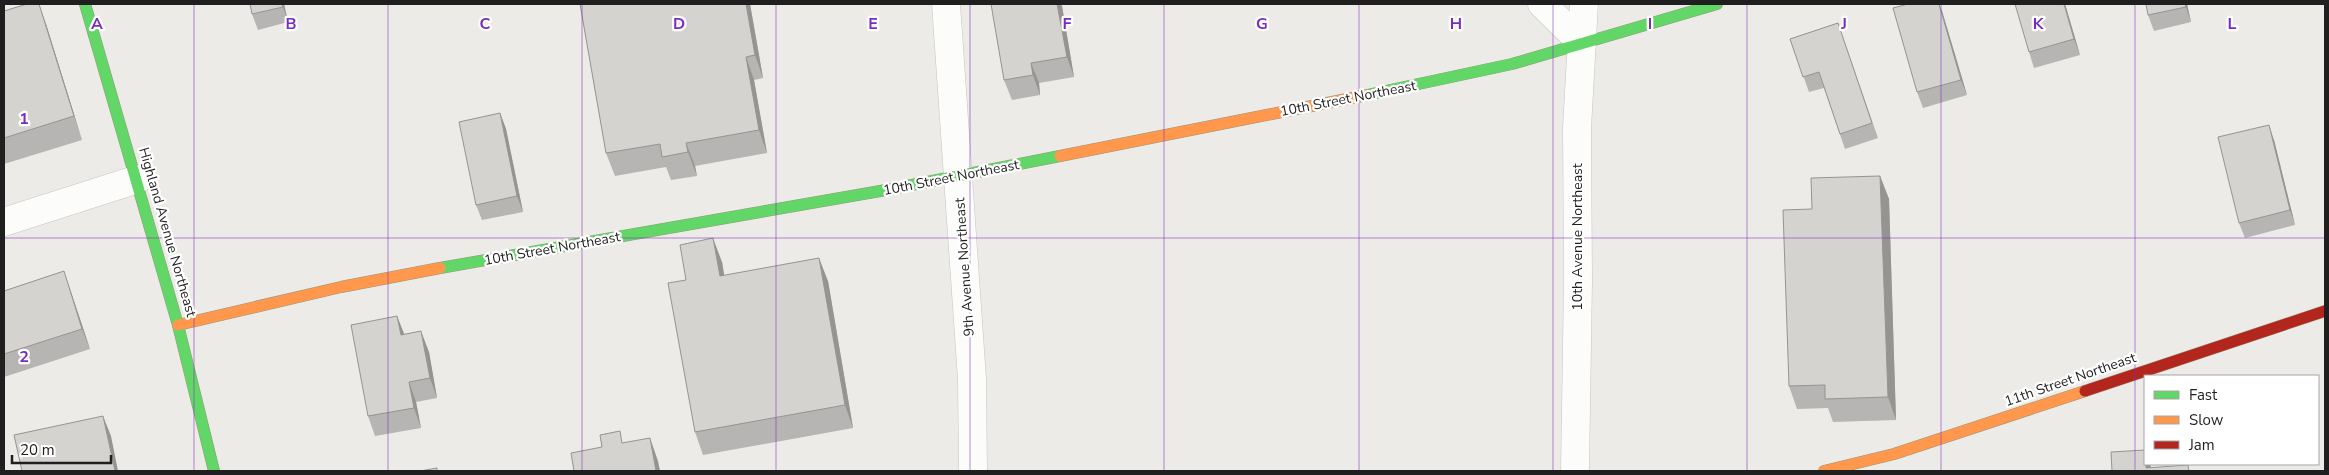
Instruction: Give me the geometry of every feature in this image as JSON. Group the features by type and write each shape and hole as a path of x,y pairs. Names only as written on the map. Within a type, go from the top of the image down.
{"street":[{"name":"Highland Avenue Northeast","path":"85,4 138,179 178,325 214,471"},
{"name":"9th Avenue Northeast","path":"946,4 972,380 973,471"},
{"path":"1542,4 1582,43"},
{"name":"10th Avenue Northeast","path":"1575,471 1578,281 1577,128 1584,4"},
{"name":"10th Street Northeast","path":"178,325 350,285 886,190 958,174 1418,85 1512,64 1717,4"},
{"path":"4,222 138,179"},
{"name":"11th Street Northeast","path":"1824,471 1894,454 2325,311"}],"building":[{"path":"27,4 39,4 74,116 4,138 4,11"},
{"path":"250,4 282,4 283,7 252,14"},
{"path":"580,4 746,4 755,55 746,57 759,130 686,143 688,152 662,157 660,144 606,153"},
{"path":"991,4 1057,4 1067,57 1031,63 1033,75 1004,80"},
{"path":"1908,4 1939,4 1961,80 1917,92 1893,8"},
{"path":"2015,4 2064,4 2074,39 2029,52"},
{"path":"2146,4 2185,4 2186,7 2148,15"},
{"path":"1838,23 1872,123 1840,134 1819,72 1803,77 1790,39"},
{"path":"500,113 517,196 476,205 459,122"},
{"path":"2269,125 2290,210 2239,223 2218,137"},
{"path":"1880,176 1888,397 1825,399 1825,385 1789,386 1783,210 1812,209 1811,178"},
{"path":"713,238 720,276 819,258 845,405 695,432 668,283 686,280 680,245"},
{"path":"64,271 82,329 4,354 4,291"},
{"path":"397,316 401,335 421,331 430,378 409,382 414,408 368,416 351,325"},
{"path":"103,416 115,471 22,471 14,435"},
{"path":"620,431 622,443 650,438 656,471 574,471 571,453 602,447 600,435"},
{"path":"2144,450 2144,465 2146,465 2146,468 2188,465 2189,471 2112,471 2111,452"},
{"path":"437,468 437,471 420,471"}],"traffic: fast":[{"path":"85,4 178,325 214,471"},
{"path":"1367,95 1512,64 1717,4"},
{"path":"440,268 886,190 1060,156"}],"traffic: slow":[{"path":"1060,156 1367,95"},
{"path":"178,325 341,287 440,268"},
{"path":"1824,471 1894,454 2085,391"}],"traffic: jam":[{"path":"2085,391 2325,311"}]}
